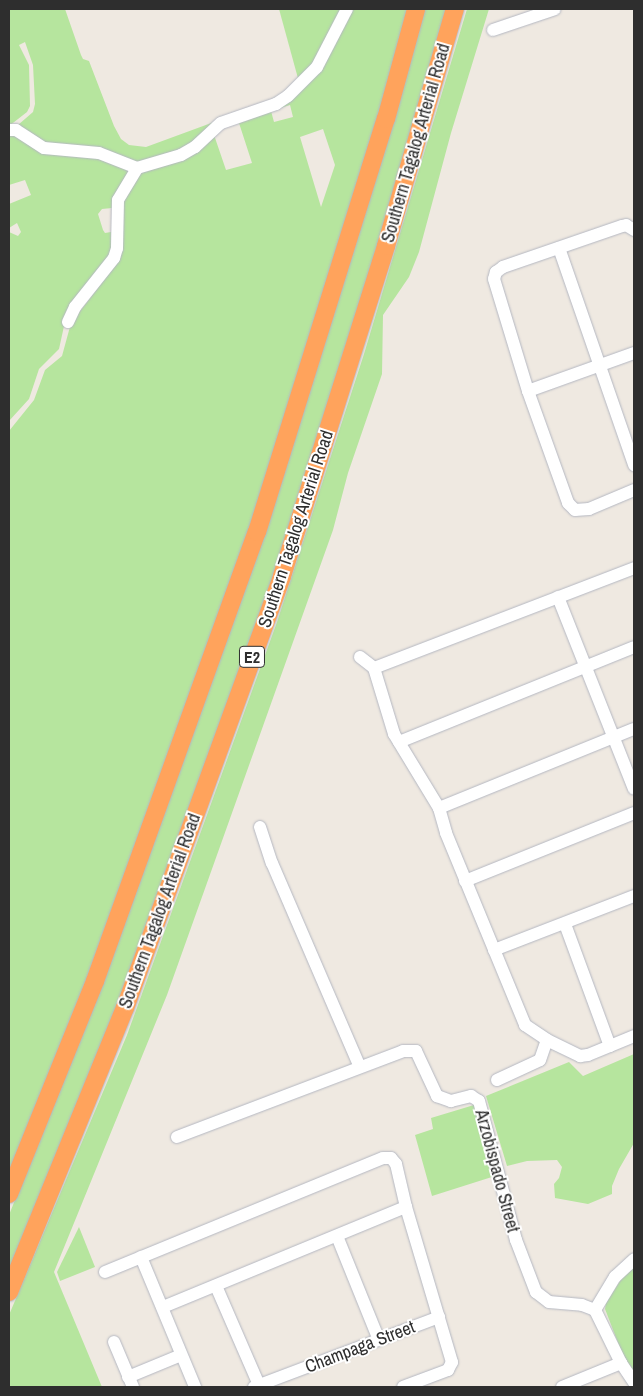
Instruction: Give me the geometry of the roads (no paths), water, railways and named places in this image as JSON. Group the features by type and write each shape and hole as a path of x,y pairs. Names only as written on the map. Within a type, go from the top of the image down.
{"highway":[{"name":"Southern Tagalog Arterial Road","path":"9,1194 94,980 257,532 386,119 416,9"},
{"name":"Southern Tagalog Arterial Road","path":"9,1292 125,1008 282,576 386,246 455,9"}],"street":[{"path":"9,130 16,130 44,148 99,153 137,168 186,153 221,123 276,104 284,99 317,67 347,9"},
{"path":"493,30 555,9"},
{"path":"68,322 75,307 114,258 118,200 137,168"},
{"path":"634,230 630,226 622,226 503,267 495,276 495,286 528,391 568,502 575,510 589,509 634,490"},
{"path":"559,248 598,366 634,465"},
{"path":"528,391 634,353"},
{"path":"374,668 634,568"},
{"path":"558,597 634,789"},
{"path":"399,742 634,648"},
{"path":"360,657 374,668 394,734 439,808 446,833 521,1020 547,1040 580,1056 588,1055 634,1036"},
{"path":"439,808 634,729"},
{"path":"465,881 634,813"},
{"path":"260,827 272,863 360,1067"},
{"path":"494,950 633,900"},
{"path":"565,924 610,1046"},
{"path":"497,1080 540,1060 547,1040"},
{"name":"Arzobispado Street","path":"177,1137 403,1051 413,1050 420,1055 435,1093 440,1099 451,1101 469,1096 477,1099 480,1104 517,1243 536,1292 549,1302 582,1305 595,1310"},
{"path":"105,1272 383,1158 391,1158 396,1164 406,1207 451,1358 451,1368 402,1387"},
{"path":"163,1308 406,1207"},
{"path":"337,1236 379,1340"},
{"path":"141,1257 195,1387"},
{"path":"634,1259 615,1277 595,1310 621,1363 634,1382"},
{"path":"216,1286 256,1386"},
{"name":"Champaga Street","path":"256,1386 439,1317"},
{"path":"114,1342 130,1382 182,1355"},
{"path":"562,1387 621,1363"}]}
